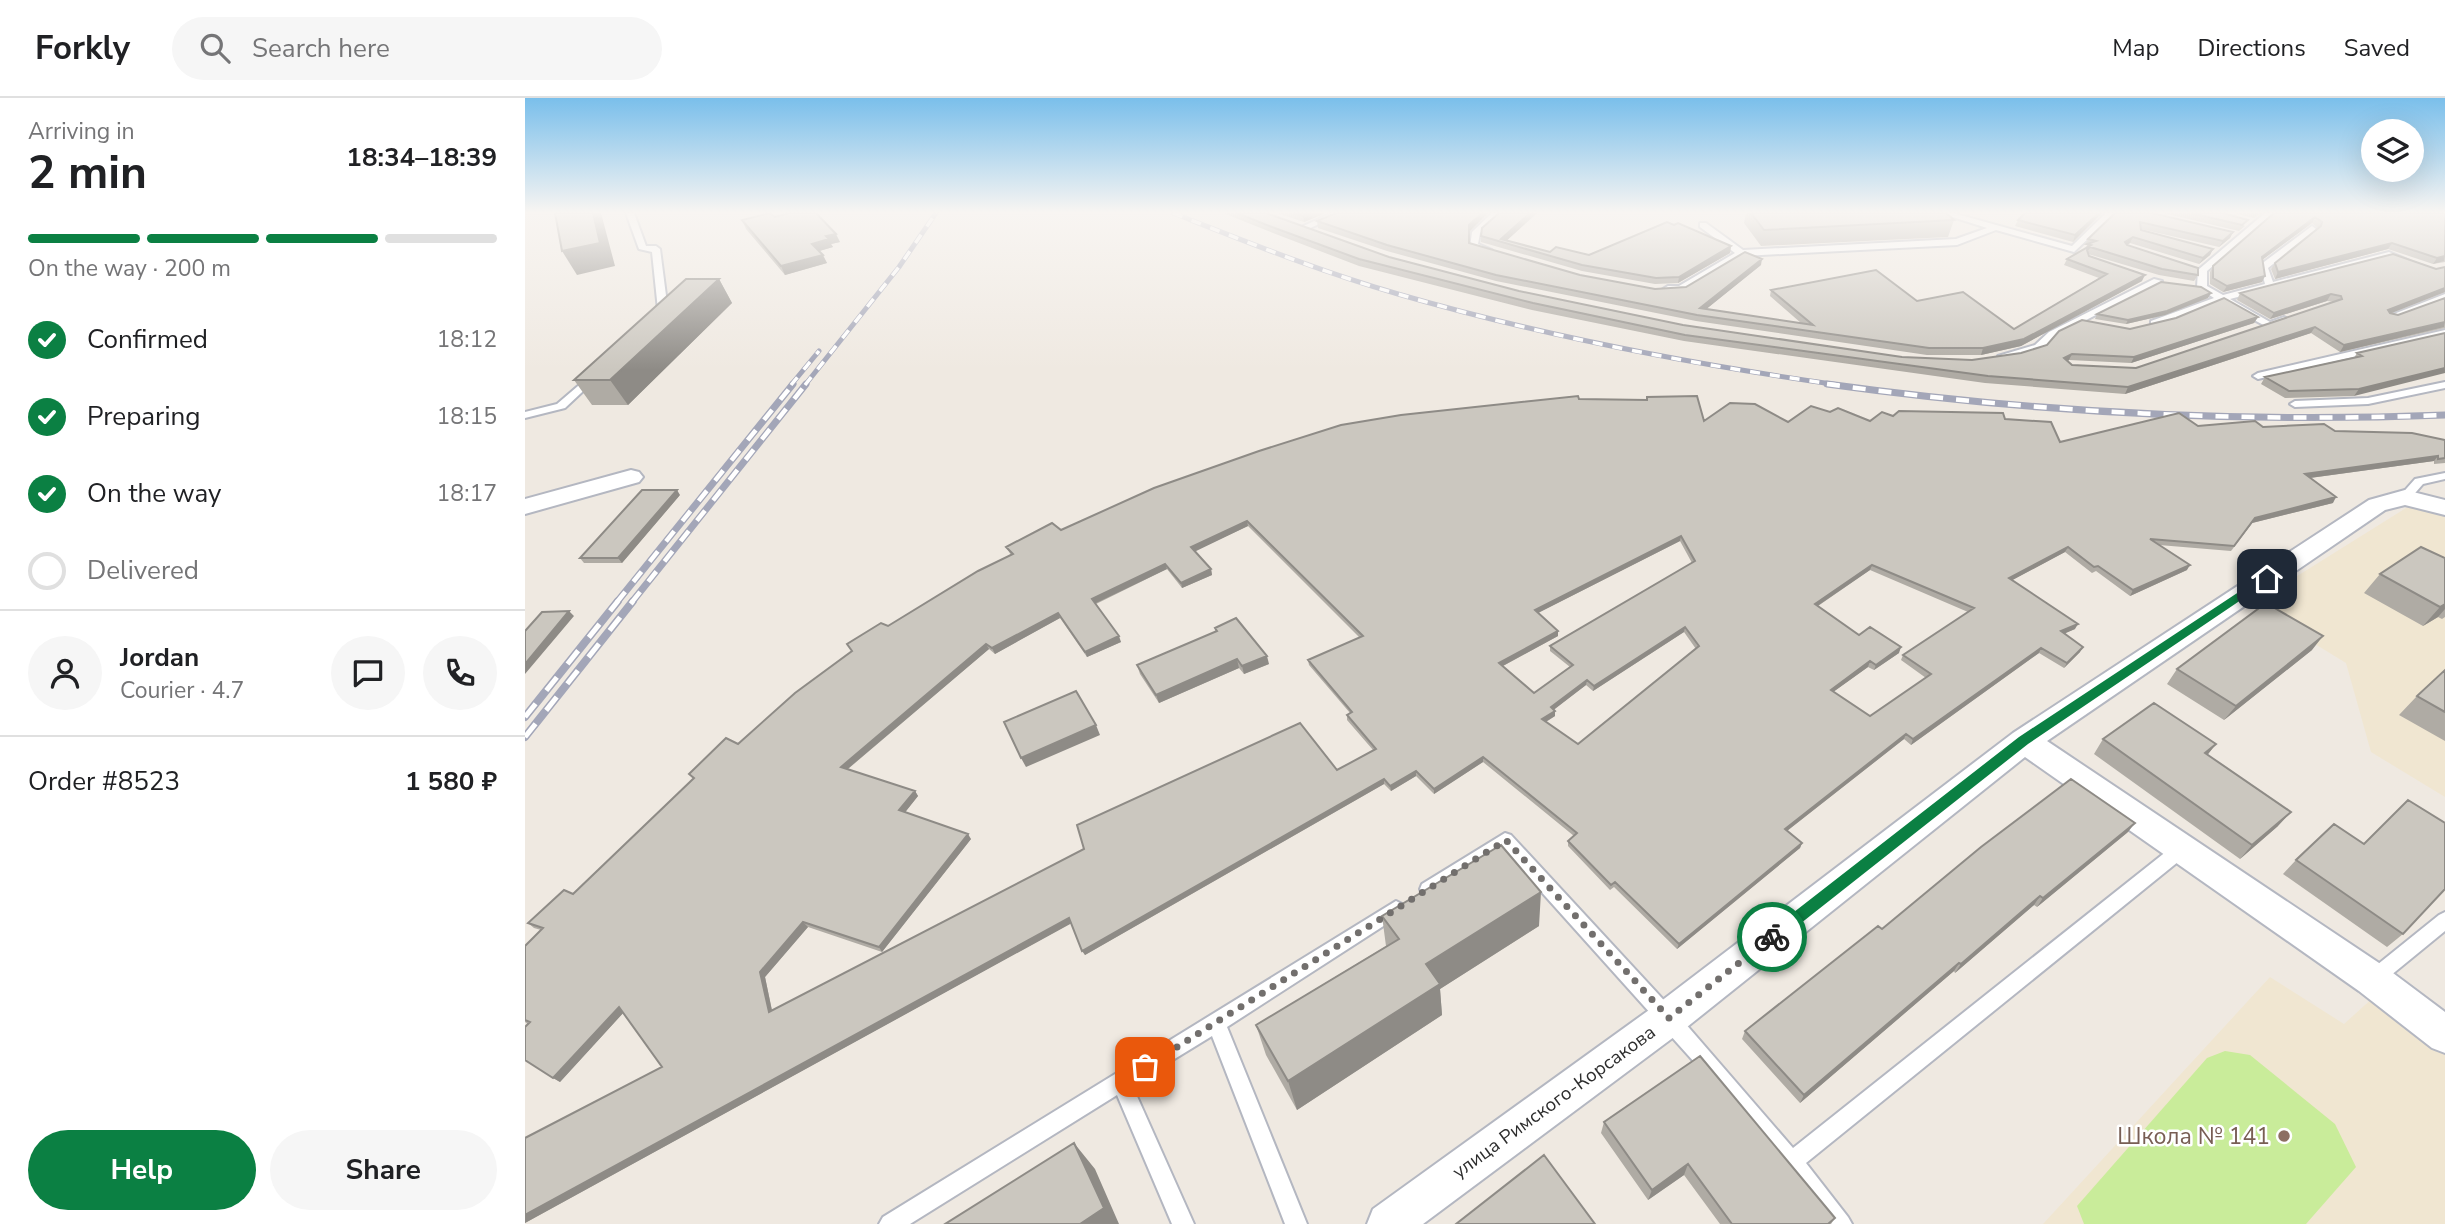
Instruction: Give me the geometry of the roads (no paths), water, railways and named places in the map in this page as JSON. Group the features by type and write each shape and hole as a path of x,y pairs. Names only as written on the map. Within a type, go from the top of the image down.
{"street":[{"path":"525,507 631,477"},
{"path":"2405,497 2445,508"},
{"name":"улица Римского-Корсакова","path":"1388,1224 1669,1018 2024,741 2377,505 2405,497"},
{"path":"2024,741 2372,979 2445,1035"}],"lane":[{"path":"654,319 663,311 658,266"},
{"path":"1655,290 1681,289 1720,266"},
{"path":"2202,287 2202,270 2207,266"},
{"path":"2265,266 2263,267 2270,286"},
{"path":"2147,325 2169,320 2222,298 2349,266"},
{"path":"2189,267 2202,270"},
{"path":"2146,277 2169,283"},
{"path":"1994,357 2039,347 2052,334 2157,281"},
{"path":"2191,288 2202,287 2269,325"},
{"path":"2391,317 2445,297"},
{"path":"2257,329 2294,317"},
{"path":"2077,321 2102,325"},
{"path":"2258,376 2445,333"},
{"path":"2428,337 2445,345"},
{"path":"525,415 561,406 598,371"},
{"path":"2295,404 2368,401 2443,384"},
{"path":"2405,497 2419,481 2445,476"},
{"path":"890,1224 1506,840 1669,1018 1793,1161 1841,1224"},
{"path":"1793,1161 2183,848"},
{"path":"2372,979 2445,920"},
{"path":"1216,1023 1296,1224"},
{"path":"1121,1082 1184,1224"}],"railway":[{"path":"805,385 900,266"},
{"path":"1311,266 1398,294 1562,336 1728,368 1839,385"},
{"path":"791,385 819,351"},
{"path":"617,602 793,384"},
{"path":"632,602 806,384"},
{"path":"1827,384 1980,402 2135,413 2291,417 2445,415"},
{"path":"525,717 618,601"},
{"path":"525,737 633,601"}],"place":[{"name":"Школа № 141","path":"2284,1136"}]}
